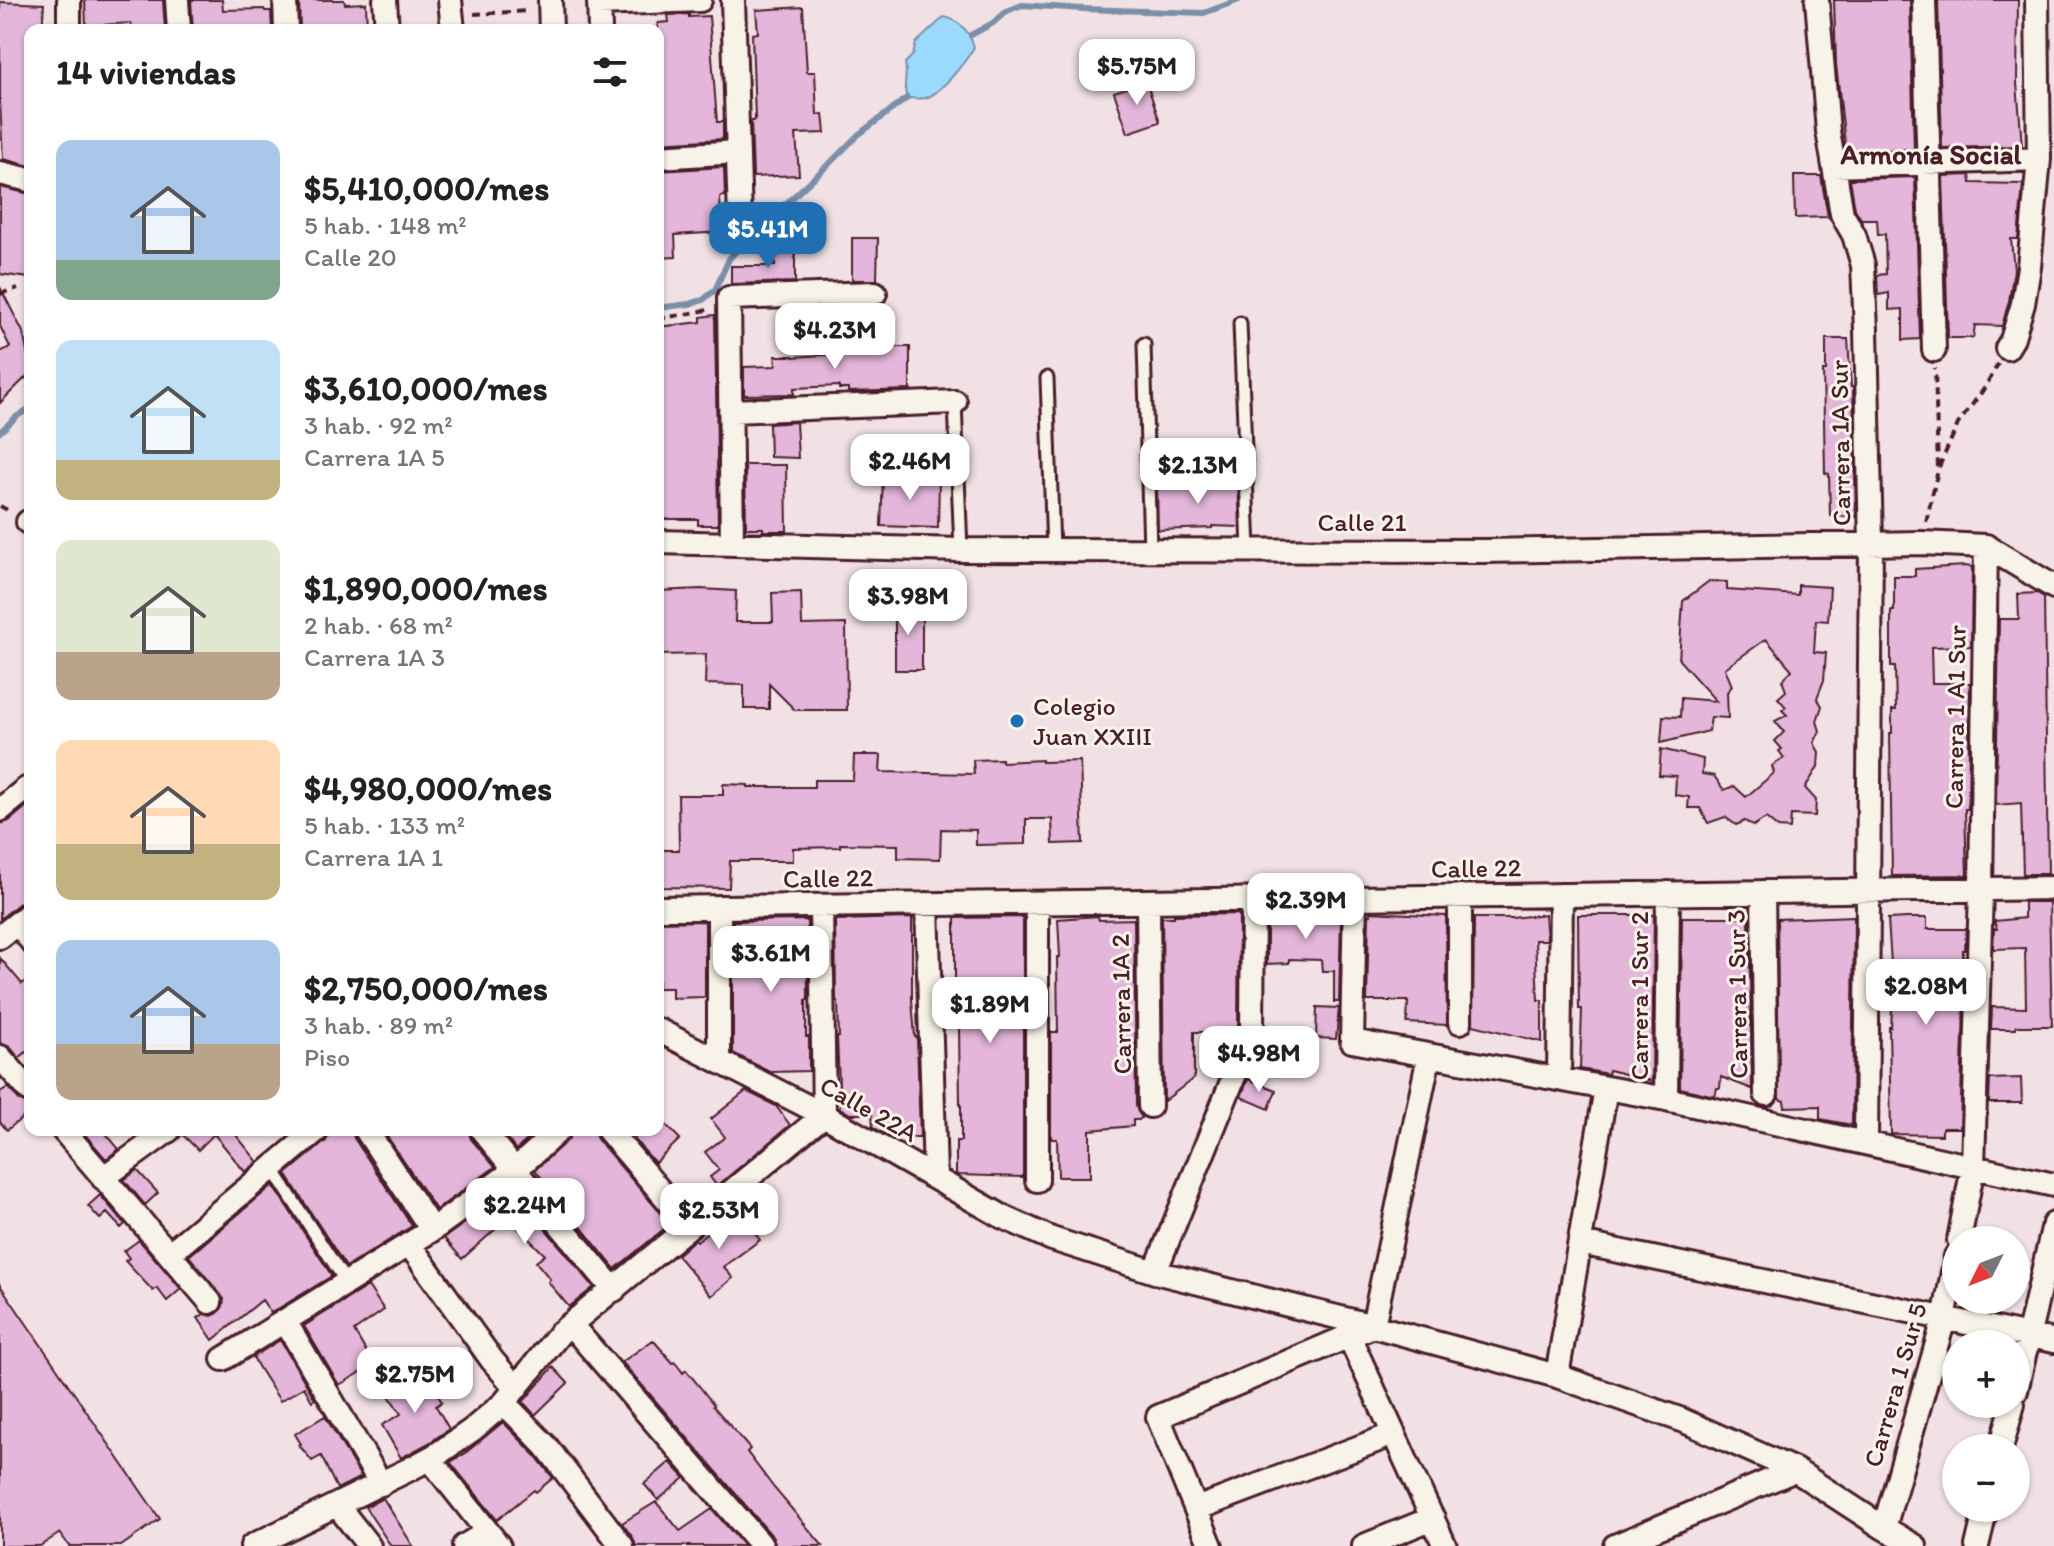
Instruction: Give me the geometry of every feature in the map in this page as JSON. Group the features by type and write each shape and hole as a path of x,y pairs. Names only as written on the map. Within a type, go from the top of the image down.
{"street":[{"path":"69,0 69,24"},
{"path":"177,0 179,24"},
{"path":"285,0 286,24"},
{"path":"385,0 387,24"},
{"path":"600,24 599,2 700,0"},
{"path":"733,0 740,220"},
{"name":"Carrera 1A Sur","path":"1817,0 1828,131 1842,214 1854,235 1863,265 1871,543 1866,1143"},
{"path":"1924,0 1934,350"},
{"path":"2007,348 2023,304 2039,159 2037,0"},
{"path":"664,157 738,152"},
{"path":"1834,166 2039,159"},
{"path":"0,173 24,179"},
{"path":"732,543 729,302 875,293"},
{"path":"732,411 955,402"},
{"name":"Calle 21","path":"664,542 961,550 1486,551 1921,543 1986,546 2054,587"},
{"name":"Carrera 1 A1 Sur","path":"1981,889 1986,546"},
{"path":"0,810 24,795"},
{"name":"Calle 22","path":"664,908 2054,888"},
{"path":"1962,1226 1973,1167 1981,889"},
{"name":"Carrera 1 Sur 3","path":"1763,892 1766,1094"},
{"name":"Carrera 1 Sur 2","path":"1666,1099 1668,893"},
{"path":"1559,1079 1561,895"},
{"path":"1460,896 1460,1022"},
{"path":"1355,898 1352,1041 1666,1099 2054,1185"},
{"path":"1155,1272 1252,1032 1253,900"},
{"name":"Carrera 1A 2","path":"1148,901 1150,1106"},
{"path":"1037,903 1037,1180"},
{"path":"927,904 935,1177"},
{"path":"252,1546 430,1459 472,1430 510,1395 560,1333 824,1115 821,906"},
{"path":"719,908 719,1060"},
{"name":"Calle 22A","path":"664,1036 719,1060 824,1115 1003,1217 1052,1239 1155,1272 1557,1376 1682,1420 1795,1470 1915,1546"},
{"path":"1211,1546 1158,1417 1373,1326 1429,1056"},
{"path":"0,1057 24,1084"},
{"path":"1557,1376 1606,1088"},
{"path":"68,1136 210,1302"},
{"path":"103,1178 161,1136"},
{"path":"169,1254 310,1136"},
{"path":"370,1136 432,1230"},
{"path":"487,1136 614,1290"},
{"path":"223,1359 432,1230 515,1170 552,1136"},
{"path":"613,1136 690,1226"},
{"path":"2054,1224 2030,1336 2054,1341"},
{"path":"1580,1243 2000,1330"},
{"path":"409,1244 492,1360 510,1395 622,1546"},
{"name":"Carrera 1 Sur 5","path":"1884,1528 1945,1314"},
{"path":"285,1321 381,1484"},
{"path":"571,1325 762,1546"},
{"path":"1349,1336 1445,1546"},
{"path":"1196,1509 1394,1434"},
{"path":"430,1459 493,1539 464,1546"},
{"path":"1615,1546 1795,1470"},
{"path":"337,1505 369,1546"},
{"path":"1364,1546 1433,1518"},
{"path":"1977,1546 1983,1522"}],"lane":[{"path":"1240,323 1249,550"},
{"path":"1144,344 1150,550"},
{"path":"1047,378 1053,550"},
{"path":"955,402 961,550"},
{"path":"272,1168 346,1282"}],"path":[{"path":"451,15 550,13"},
{"path":"0,294 18,288"},
{"path":"664,318 729,302"},
{"path":"1921,543 1938,470 1958,424 1986,386 2007,348"},
{"path":"1934,350 1938,470"}],"water":[{"path":"944,17 963,27 974,47 953,76 932,95 907,98 905,63 913,55 916,43"}],"building":[{"path":"85,0 163,0 165,24 86,24"},
{"path":"191,0 222,0 223,10 271,11 272,24 193,24"},
{"path":"299,0 366,3 367,24 300,24"},
{"path":"1834,0 1910,0 1914,149 1846,152 1836,64"},
{"path":"1938,0 2018,0 2017,83 2022,146 1942,148"},
{"path":"0,2 44,4 42,24 24,24 24,164 3,159"},
{"path":"803,7 807,72 815,72 817,115 823,114 825,133 796,134 799,175 753,177 751,121 755,118 752,34 758,33 756,10"},
{"path":"668,15 709,16 717,122 723,122 723,139 664,143 664,24 658,23 669,22"},
{"path":"1146,81 1160,122 1128,133 1114,92"},
{"path":"724,167 725,196 720,197 722,232 675,235 676,257 664,258 664,171"},
{"path":"1970,175 1971,183 2023,184 2018,239 2011,239 2014,270 2002,326 1975,325 1973,338 1948,338 1943,176"},
{"path":"1794,176 1821,176 1828,217 1795,218"},
{"path":"1915,177 1920,339 1903,340 1903,309 1889,310 1889,293 1878,295 1877,275 1886,274 1885,234 1878,235 1877,219 1861,219 1855,209 1850,179"},
{"path":"0,187 24,193 24,277 0,274"},
{"path":"852,238 878,238 877,280 852,280"},
{"path":"774,247 795,247 795,282 731,284 731,266 775,266"},
{"path":"0,287 23,332 24,379 0,403 0,352 10,347 0,326"},
{"path":"715,315 718,525 698,525 698,519 664,519 664,326 701,322 701,317"},
{"path":"838,336 860,336 860,347 910,347 910,390 848,392 848,389 839,389 839,386 794,388 794,394 744,395 744,367 776,366 775,356 838,354"},
{"path":"1826,339 1848,339 1853,387 1856,517 1830,516 1829,474 1825,473 1823,371 1826,371"},
{"path":"796,422 798,458 770,457 769,424"},
{"path":"745,465 786,465 787,531 746,528"},
{"path":"883,476 939,478 938,528 881,526"},
{"path":"1219,481 1238,481 1240,527 1158,530 1157,484 1219,484"},
{"path":"1972,567 1971,646 1931,647 1932,683 1970,683 1968,809 1965,809 1967,875 1892,876 1890,733 1892,710 1896,710 1895,667 1891,667 1894,576 1915,576 1915,569"},
{"path":"1709,581 1727,582 1727,590 1798,595 1798,585 1830,587 1828,621 1816,620 1814,652 1826,653 1824,680 1817,698 1822,706 1817,721 1820,731 1814,743 1819,752 1818,767 1805,788 1816,800 1815,816 1791,815 1790,829 1778,828 1766,818 1753,826 1745,821 1736,825 1725,817 1708,823 1700,808 1688,808 1689,797 1675,795 1676,776 1659,775 1661,749 1703,759 1702,774 1714,776 1724,790 1734,786 1746,797 1774,773 1772,766 1784,758 1779,751 1782,749 1775,741 1784,732 1775,721 1787,715 1782,710 1786,707 1778,698 1786,691 1782,680 1792,670 1766,639 1725,668 1732,686 1727,692 1728,718 1711,717 1709,731 1661,743 1663,716 1680,717 1681,698 1716,701 1679,660 1683,601"},
{"path":"664,591 736,591 735,622 773,622 772,593 801,592 802,625 846,624 847,710 795,710 769,684 769,709 744,709 744,685 705,684 706,654 664,655"},
{"path":"2037,593 2044,597 2048,874 2023,874 2021,803 1996,805 1999,619 2019,619 2018,594"},
{"path":"895,604 922,604 922,670 895,670"},
{"path":"854,755 881,755 880,772 974,774 973,760 1080,761 1083,843 1053,844 1052,819 1026,819 1026,844 976,845 976,830 941,829 940,859 898,858 898,845 840,844 840,847 793,848 793,861 730,861 729,888 664,887 664,850 679,850 678,795 723,795 723,784 814,787 814,780 853,780"},
{"path":"24,808 24,901 0,919 0,824"},
{"path":"2024,902 2049,902 2052,1026 1991,1029 1992,1007 2026,1008 2025,948 1993,949 1994,929 1997,929 1994,921 2024,918"},
{"path":"1370,912 1446,916 1447,1025 1407,1023 1408,1001 1367,1001"},
{"path":"1239,914 1237,1032 1194,1032 1194,1078 1164,1101 1162,917"},
{"path":"1545,914 1547,940 1535,940 1538,1000 1542,1000 1542,1042 1473,1025 1474,918"},
{"path":"1341,915 1339,1002 1334,1002 1334,971 1322,971 1321,960 1289,959 1289,963 1267,964 1267,916"},
{"path":"1578,915 1654,915 1652,1081 1609,1070 1608,1074 1580,1069 1582,1009 1579,1009"},
{"path":"1098,916 1099,920 1134,919 1136,1106 1142,1117 1133,1120 1133,1126 1090,1130 1090,1177 1058,1177 1057,1139 1051,1139 1051,1032 1058,1032 1058,919"},
{"path":"1854,916 1852,1125 1820,1119 1820,1106 1785,1107 1784,1101 1779,1099 1777,919"},
{"path":"1023,917 1023,1177 958,1175 956,1141 961,1141 961,1104 955,918"},
{"path":"1682,917 1749,917 1752,1089 1721,1077 1715,1096 1680,1088"},
{"path":"912,918 912,1000 917,1037 920,1137 890,1137 873,1127 872,1114 850,1114 840,1108 835,920"},
{"path":"1927,918 1927,929 1966,929 1960,1128 1942,1128 1942,1135 1891,1134 1889,1027 1893,993 1888,919"},
{"path":"807,920 806,1037 809,1037 809,1071 770,1072 733,1053 733,921"},
{"path":"705,921 705,997 672,998 672,988 664,988 664,922"},
{"path":"0,958 22,984 24,982 24,1054 19,1058 10,1047 0,1043"},
{"path":"1317,1007 1339,1008 1336,1039 1316,1038"},
{"path":"2021,1078 2022,1103 1989,1103 1990,1079"},
{"path":"1248,1079 1276,1090 1269,1109 1241,1097"},
{"path":"8,1087 24,1103 24,1117 7,1130 0,1122 0,1092"},
{"path":"746,1091 776,1106 790,1125 717,1186 710,1177 719,1170 705,1152 725,1137 711,1119"},
{"path":"664,1123 680,1139 655,1163 634,1139 637,1136 664,1136"},
{"path":"86,1136 108,1136 119,1149 106,1159"},
{"path":"184,1136 212,1136 198,1150"},
{"path":"216,1136 237,1136 258,1162 245,1172"},
{"path":"328,1136 354,1136 412,1226 346,1267 286,1174"},
{"path":"387,1136 470,1136 495,1167 436,1210"},
{"path":"505,1136 531,1136 516,1150"},
{"path":"570,1136 596,1136 670,1224 615,1269 535,1170"},
{"path":"137,1170 158,1193 145,1205 124,1180"},
{"path":"273,1185 332,1276 271,1313 262,1300 213,1340 198,1318 204,1314 212,1316 218,1313 224,1299 189,1256"},
{"path":"100,1195 125,1224 121,1228 107,1213 100,1219 88,1206"},
{"path":"503,1196 515,1209 522,1201 594,1287 569,1307 536,1262 545,1255 508,1218 462,1259 444,1238"},
{"path":"737,1208 760,1240 723,1267 733,1278 711,1296 677,1255"},
{"path":"139,1240 181,1289 167,1301 157,1288 153,1291 125,1261 129,1258 124,1251"},
{"path":"0,1285 160,1519 121,1546 69,1546 60,1533 40,1546 0,1546"},
{"path":"368,1286 384,1310 354,1331 374,1365 339,1385 304,1326"},
{"path":"280,1340 315,1399 312,1401 304,1387 280,1401 253,1357"},
{"path":"653,1340 683,1373 686,1370 750,1449 747,1452 774,1488 823,1546 776,1546 773,1537 622,1362"},
{"path":"553,1367 568,1383 535,1415 523,1402"},
{"path":"422,1370 442,1402 436,1406 449,1429 401,1458 382,1425 401,1414 387,1393"},
{"path":"325,1416 361,1477 337,1489 321,1456 312,1461 299,1445 295,1434"},
{"path":"503,1422 553,1478 497,1520 450,1462"},
{"path":"670,1462 685,1478 658,1500 644,1484"},
{"path":"383,1498 413,1546 391,1546 365,1507"},
{"path":"656,1502 680,1531 712,1509 744,1546 636,1546 622,1523"}],"waterway":[{"path":"971,35 1007,11 1022,5 1204,13 1239,0"},
{"path":"664,307 703,300 715,290 729,259 742,244 858,135 907,98"},
{"path":"0,432 24,412"}],"place":[{"name":"Colegio Juan XXIII","path":"1017,721"}],"district":[{"name":"Armonía Social","path":"1931,154"}]}
